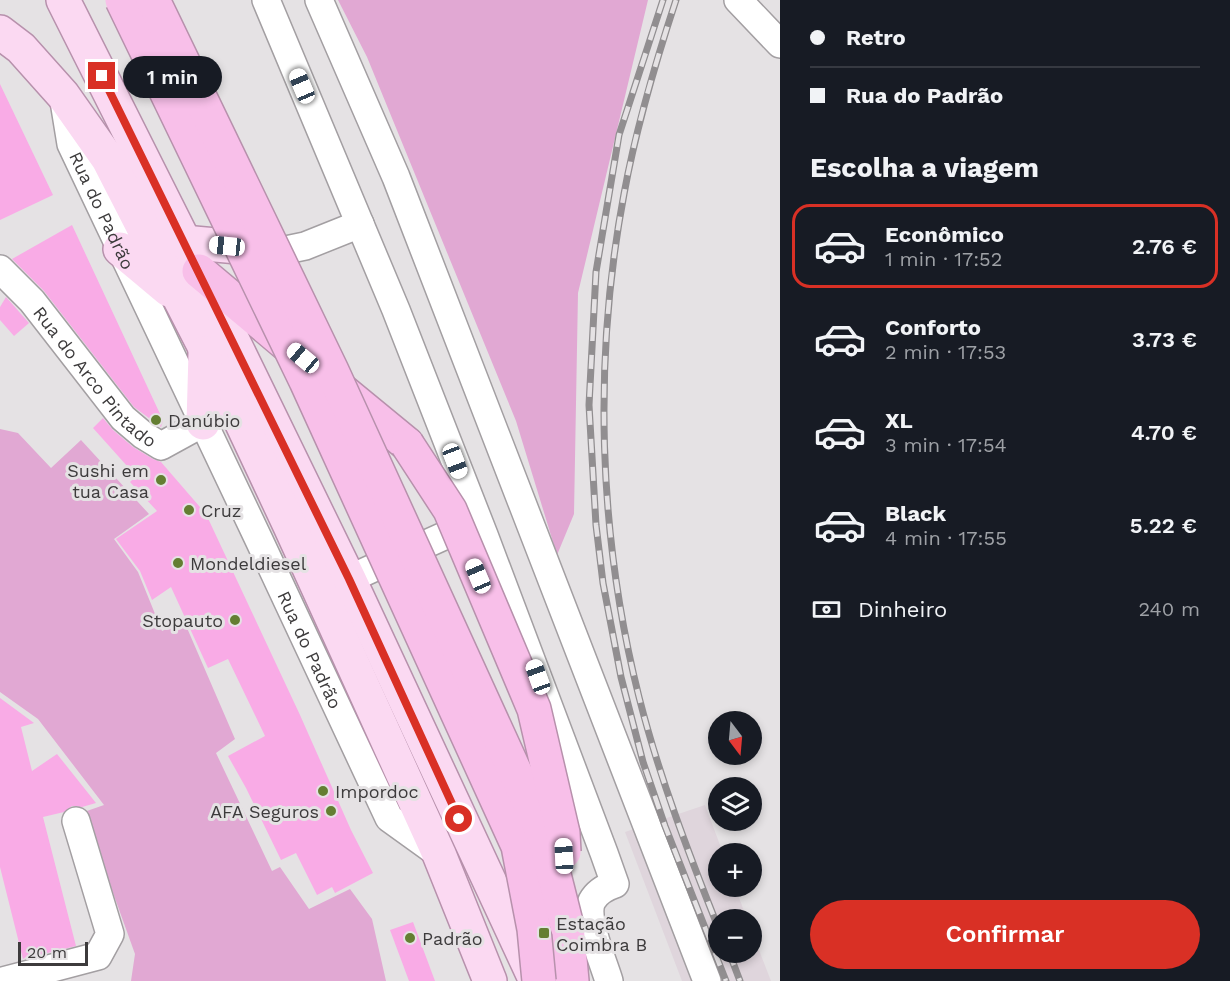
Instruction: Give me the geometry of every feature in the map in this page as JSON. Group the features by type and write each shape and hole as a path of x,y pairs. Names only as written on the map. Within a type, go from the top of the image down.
{"highway":[{"path":"122,0 306,381 518,846 534,929 537,981"},
{"path":"153,0 332,371 544,835 567,926"},
{"path":"199,271 406,444 450,510 534,709 563,833 572,981"}],"main road":[{"path":"63,0 199,271 349,579 537,981"},
{"name":"Rua do Padrão","path":"0,32 21,48 63,95 108,159 205,348 290,526 439,854 490,981"},
{"path":"183,242 249,248"},
{"path":"120,249 181,301"},
{"path":"203,423 205,348"}],"street":[{"path":"131,0 249,248 281,251 305,246 360,224"},
{"path":"266,0 360,224 478,520 615,884 602,889 591,902 591,920 609,981"},
{"path":"319,0 396,177 707,981"},
{"path":"738,0 780,44"},
{"name":"Rua do Padrão","path":"63,95 71,144 389,818 439,854"},
{"name":"Rua do Arco Pintado","path":"0,269 32,301 123,418 143,435 161,446 203,423"},
{"path":"349,579 478,520"},
{"path":"3,981 98,956 110,933 76,821"}],"shaded area":[{"path":"338,0 648,0 578,293 574,514 557,555 516,421 367,57"},
{"path":"0,429 18,433 51,468 81,440 149,514 114,539 138,572 162,631 184,621 235,739 216,753 272,871 280,867 309,909 350,889 372,919 386,981 131,981 135,954 84,812 104,805 38,719 0,692"},
{"path":"705,805 708,813 708,831 715,831 719,843 708,843 708,897 739,897 743,909 708,909 708,963 762,963 762,958 771,981 682,981 625,832"}],"building":[{"path":"0,84 53,195 0,220"},
{"path":"72,225 161,416 163,421 161,427 134,407 44,291 12,259"},
{"path":"6,297 29,323 14,336 0,320 0,307"},
{"path":"103,418 133,447 161,462 206,514 351,830 373,873 335,893 332,887 317,895 296,853 281,860 228,756 265,736 228,659 208,668 171,587 152,600 140,571 116,539 157,511 130,482 136,476 93,428"},
{"path":"0,698 34,723 21,727 32,771 57,754 96,803 82,807 72,806 64,812 43,817 76,946 23,959 0,867"},
{"path":"413,922 435,981 409,981 390,930"}],"railway":[{"path":"663,0 619,135 596,272 589,405 596,525 603,583 621,677 643,762 665,826 726,981"},
{"path":"676,0 647,96 624,194 614,256 608,319 604,383 604,446 615,573 625,635 639,697 675,814 711,909"},
{"path":"733,963 740,981"}],"place":[{"name":"Danúbio","path":"156,420"},
{"name":"Sushi em tua Casa","path":"161,480"},
{"name":"Cruz","path":"189,510"},
{"name":"Mondeldiesel","path":"178,563"},
{"name":"Stopauto","path":"235,620"},
{"name":"Impordoc","path":"323,791"},
{"name":"AFA Seguros","path":"331,811"},
{"name":"Estação Coimbra B","path":"544,933"},
{"name":"Padrão","path":"410,938"}],"route":[{"path":"102,76 349,579 459,819"}]}
